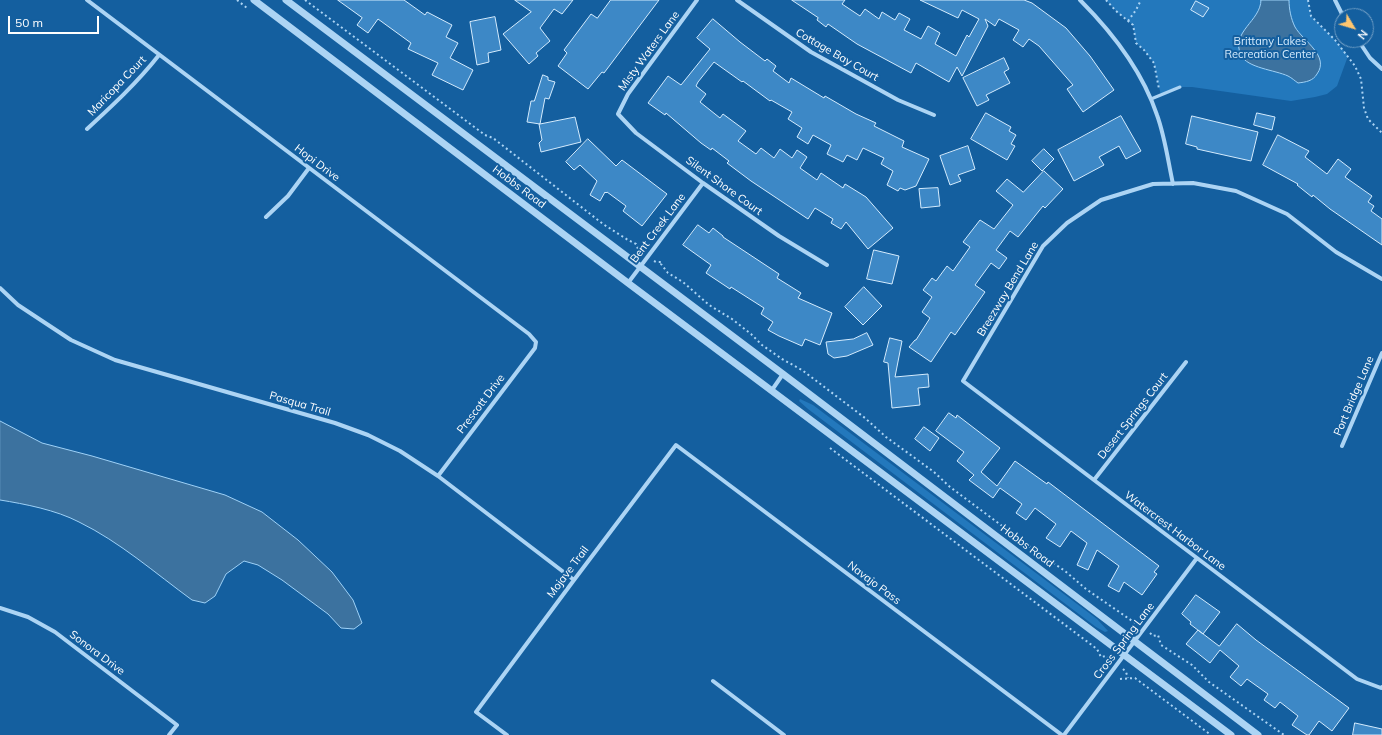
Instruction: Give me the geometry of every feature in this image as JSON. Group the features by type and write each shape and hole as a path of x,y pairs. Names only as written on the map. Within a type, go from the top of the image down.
{"street":[{"name":"Hopi Drive","path":"86,0 529,334 536,342"},
{"name":"Hobbs Road","path":"254,0 1230,735"},
{"name":"Hobbs Road","path":"286,0 640,268 783,374 1258,735"},
{"name":"Misty Waters Lane","path":"618,114 628,94 697,0"},
{"name":"Cottage Bay Court","path":"738,0 811,52 898,100 934,115"},
{"path":"1080,0 1103,23 1128,54 1146,86 1158,116 1173,184"},
{"path":"1363,48 1370,58 1382,69"},
{"name":"Maricopa Court","path":"87,129 143,76 159,55"},
{"name":"Silent Shore Court","path":"618,114 636,133 703,183 779,236 827,265"},
{"path":"266,218 288,196 309,168"},
{"name":"Bent Creek Lane","path":"628,283 703,183"},
{"name":"Breezway Bend Lane","path":"963,381 1043,246 1068,223 1101,200 1153,184 1193,183 1236,191 1287,214 1336,252 1382,280"},
{"name":"Pasqua Trail","path":"0,288 18,305 71,340 115,360 335,423 368,435 400,451 438,476 574,580"},
{"name":"Prescott Drive","path":"438,476 535,348 536,342"},
{"name":"Port Bridge Lane","path":"1342,446 1382,352"},
{"name":"Desert Springs Court","path":"1094,480 1186,362"},
{"path":"772,390 783,374"},
{"name":"Watercrest Harbor Lane","path":"963,381 1357,679 1382,687"},
{"name":"Mojave Trail","path":"507,735 476,712 676,445"},
{"name":"Navajo Pass","path":"676,445 1063,735"},
{"name":"Cross Spring Lane","path":"1063,735 1135,642 1197,558"},
{"name":"Sonora Drive","path":"0,608 28,617 55,632 177,725 169,735"},
{"path":"713,681 784,735"}],"lane":[{"path":"1151,99 1180,87"}],"path":[{"path":"305,0 485,136 493,138 603,224 636,244 638,249 648,257 656,262 662,262 661,264 668,273 683,282 709,305 732,319 762,345 782,359 802,370 865,418 886,437 934,472 950,487 1065,571 1086,589 1153,636 1158,635 1161,646 1192,665 1209,682 1284,735"},
{"path":"1128,21 1141,0"},
{"path":"1308,0 1311,16 1335,40 1355,66 1361,79 1364,108 1368,119 1382,133"},
{"path":"1101,657 1106,656"},
{"path":"1126,672 1128,678"},
{"path":"1120,679 1135,678 1211,735"}],"green space":[{"name":"Brittany Lakes Recreation Center","path":"1106,0 1308,0 1311,16 1334,39 1334,48 1342,48 1348,56 1337,86 1327,94 1315,97 1291,101 1192,87 1180,87 1161,96 1154,63 1144,50 1136,43 1133,25 1116,11"},
{"path":"800,399 813,405 1097,619 1108,631 1105,632 1096,627 808,409 799,401"}],"shaded area":[{"path":"1261,0 1289,0 1290,14 1295,27 1314,49 1320,61 1320,67 1317,74 1311,80 1298,83 1288,76 1255,66 1249,63 1241,55 1239,40 1242,33 1260,7"},
{"path":"0,421 42,443 225,495 262,512 298,540 332,572 353,600 362,623 354,629 341,628 328,614 282,580 258,565 244,561 226,574 215,596 205,603 192,600 123,548 79,522 50,511 0,500"}],"building":[{"path":"338,0 404,0 425,15 427,12 452,25 446,37 458,43 450,58 473,70 463,90 432,75 438,63 408,49 411,43 378,19 368,33 357,25 362,18"},
{"path":"515,0 573,0 562,14 554,9 540,28 550,41 536,53 538,56 529,64 503,34 531,12"},
{"path":"611,0 659,0 604,73 602,72 588,89 558,66 567,53 564,50 591,14 597,18"},
{"path":"792,0 845,0 842,4 860,16 865,9 879,19 882,12 895,20 899,13 910,19 904,30 921,39 928,26 940,33 935,44 956,56 967,35 969,37 979,19 962,10 958,18 920,0 1024,0 1032,3 1066,28 1090,56 1114,90 1083,112 1067,89 1073,85 1039,46 1029,39 1023,47 1013,40 1019,30 999,19 995,26 985,19 988,26 962,76 957,67 949,82 916,63 911,73 857,44 828,24 826,27 817,20 818,18"},
{"path":"1196,1 1209,8 1203,17 1191,10"},
{"path":"495,17 501,50 488,53 489,62 477,65 470,22"},
{"path":"713,19 765,61 767,59 776,66 773,71 789,83 791,78 824,98 825,96 856,114 876,123 874,126 904,141 902,147 929,159 916,186 905,190 900,188 898,191 887,185 893,171 881,164 884,158 863,148 857,160 847,155 843,162 827,154 831,145 813,135 808,144 797,137 802,128 788,119 792,112 771,100 770,101 714,62 698,82 696,86 706,94 700,102 720,118 723,114 746,131 738,141 756,154 761,148 774,158 780,149 792,158 797,150 807,157 800,168 817,180 821,173 843,188 845,184 866,197 893,228 868,249 846,222 841,229 831,223 833,219 815,208 808,219 751,181 727,163 729,161 712,148 711,150 701,143 666,113 665,115 648,103 668,76 681,85 710,49 697,38"},
{"path":"1004,58 1009,69 1004,72 1010,83 986,95 989,100 977,106 963,78"},
{"path":"543,75 548,77 548,80 555,82 549,99 545,98 540,124 527,122 531,101 534,101"},
{"path":"986,113 1011,127 1009,131 1016,135 1011,144 1015,146 1007,160 971,139"},
{"path":"1257,113 1275,117 1272,130 1254,125"},
{"path":"1121,116 1141,151 1126,159 1119,146 1099,157 1104,165 1074,181 1058,150"},
{"path":"1192,116 1258,132 1251,161 1197,149 1197,147 1186,144"},
{"path":"575,117 581,142 541,152 539,143 542,140 539,124"},
{"path":"1278,135 1309,151 1305,157 1327,174 1338,159 1351,169 1345,177 1372,196 1368,202 1374,206 1371,211 1382,219 1382,245 1330,209 1313,195 1312,197 1297,185 1298,184 1263,165"},
{"path":"588,139 616,166 622,160 667,194 642,226 623,211 626,206 607,192 605,192 600,201 590,195 597,181 580,165 574,170 566,162"},
{"path":"968,146 975,169 958,175 961,181 950,185 940,156"},
{"path":"1044,149 1054,159 1042,171 1032,161"},
{"path":"1044,171 1063,189 1045,208 1043,206 1018,237 1010,231 996,250 1007,258 999,269 991,263 975,285 985,292 955,335 951,332 931,362 909,347 916,340 930,318 922,312 932,297 923,290 932,278 936,281 947,266 953,271 970,247 963,242 980,220 994,229 1013,205 996,191 1007,179 1023,192"},
{"path":"938,188 940,206 921,208 919,189"},
{"path":"698,225 709,233 713,228 723,237 779,274 777,278 801,293 798,298 832,313 820,345 805,339 802,346 768,330 773,322 761,314 764,308 731,287 730,289 706,273 711,265 683,245"},
{"path":"874,250 899,256 892,284 867,279"},
{"path":"864,287 882,306 863,325 845,307"},
{"path":"867,333 873,345 847,356 834,358 828,354 826,342 853,339"},
{"path":"890,338 902,341 895,377 928,374 929,387 918,388 920,405 892,408 888,363 884,362"},
{"path":"949,413 956,418 957,415 1000,448 981,472 997,486 1015,461 1047,484 1048,482 1159,566 1154,572 1157,574 1142,595 1124,582 1119,592 1108,586 1119,566 1097,550 1088,570 1077,565 1087,543 1071,531 1060,547 1046,538 1056,524 1035,508 1026,520 1016,513 1022,504 1000,488 993,498 969,480 974,475 957,461 964,452 936,431"},
{"path":"924,427 939,438 930,451 915,439"},
{"path":"1196,595 1220,612 1203,634 1190,624 1191,622 1182,614"},
{"path":"1237,624 1256,640 1349,708 1332,731 1319,721 1309,735 1307,735 1292,725 1298,716 1280,702 1275,708 1264,700 1268,694 1247,679 1241,686 1230,677 1239,666 1220,650 1210,663 1186,644 1198,630 1219,646"},
{"path":"1355,723 1382,729 1382,735 1353,735"}]}
